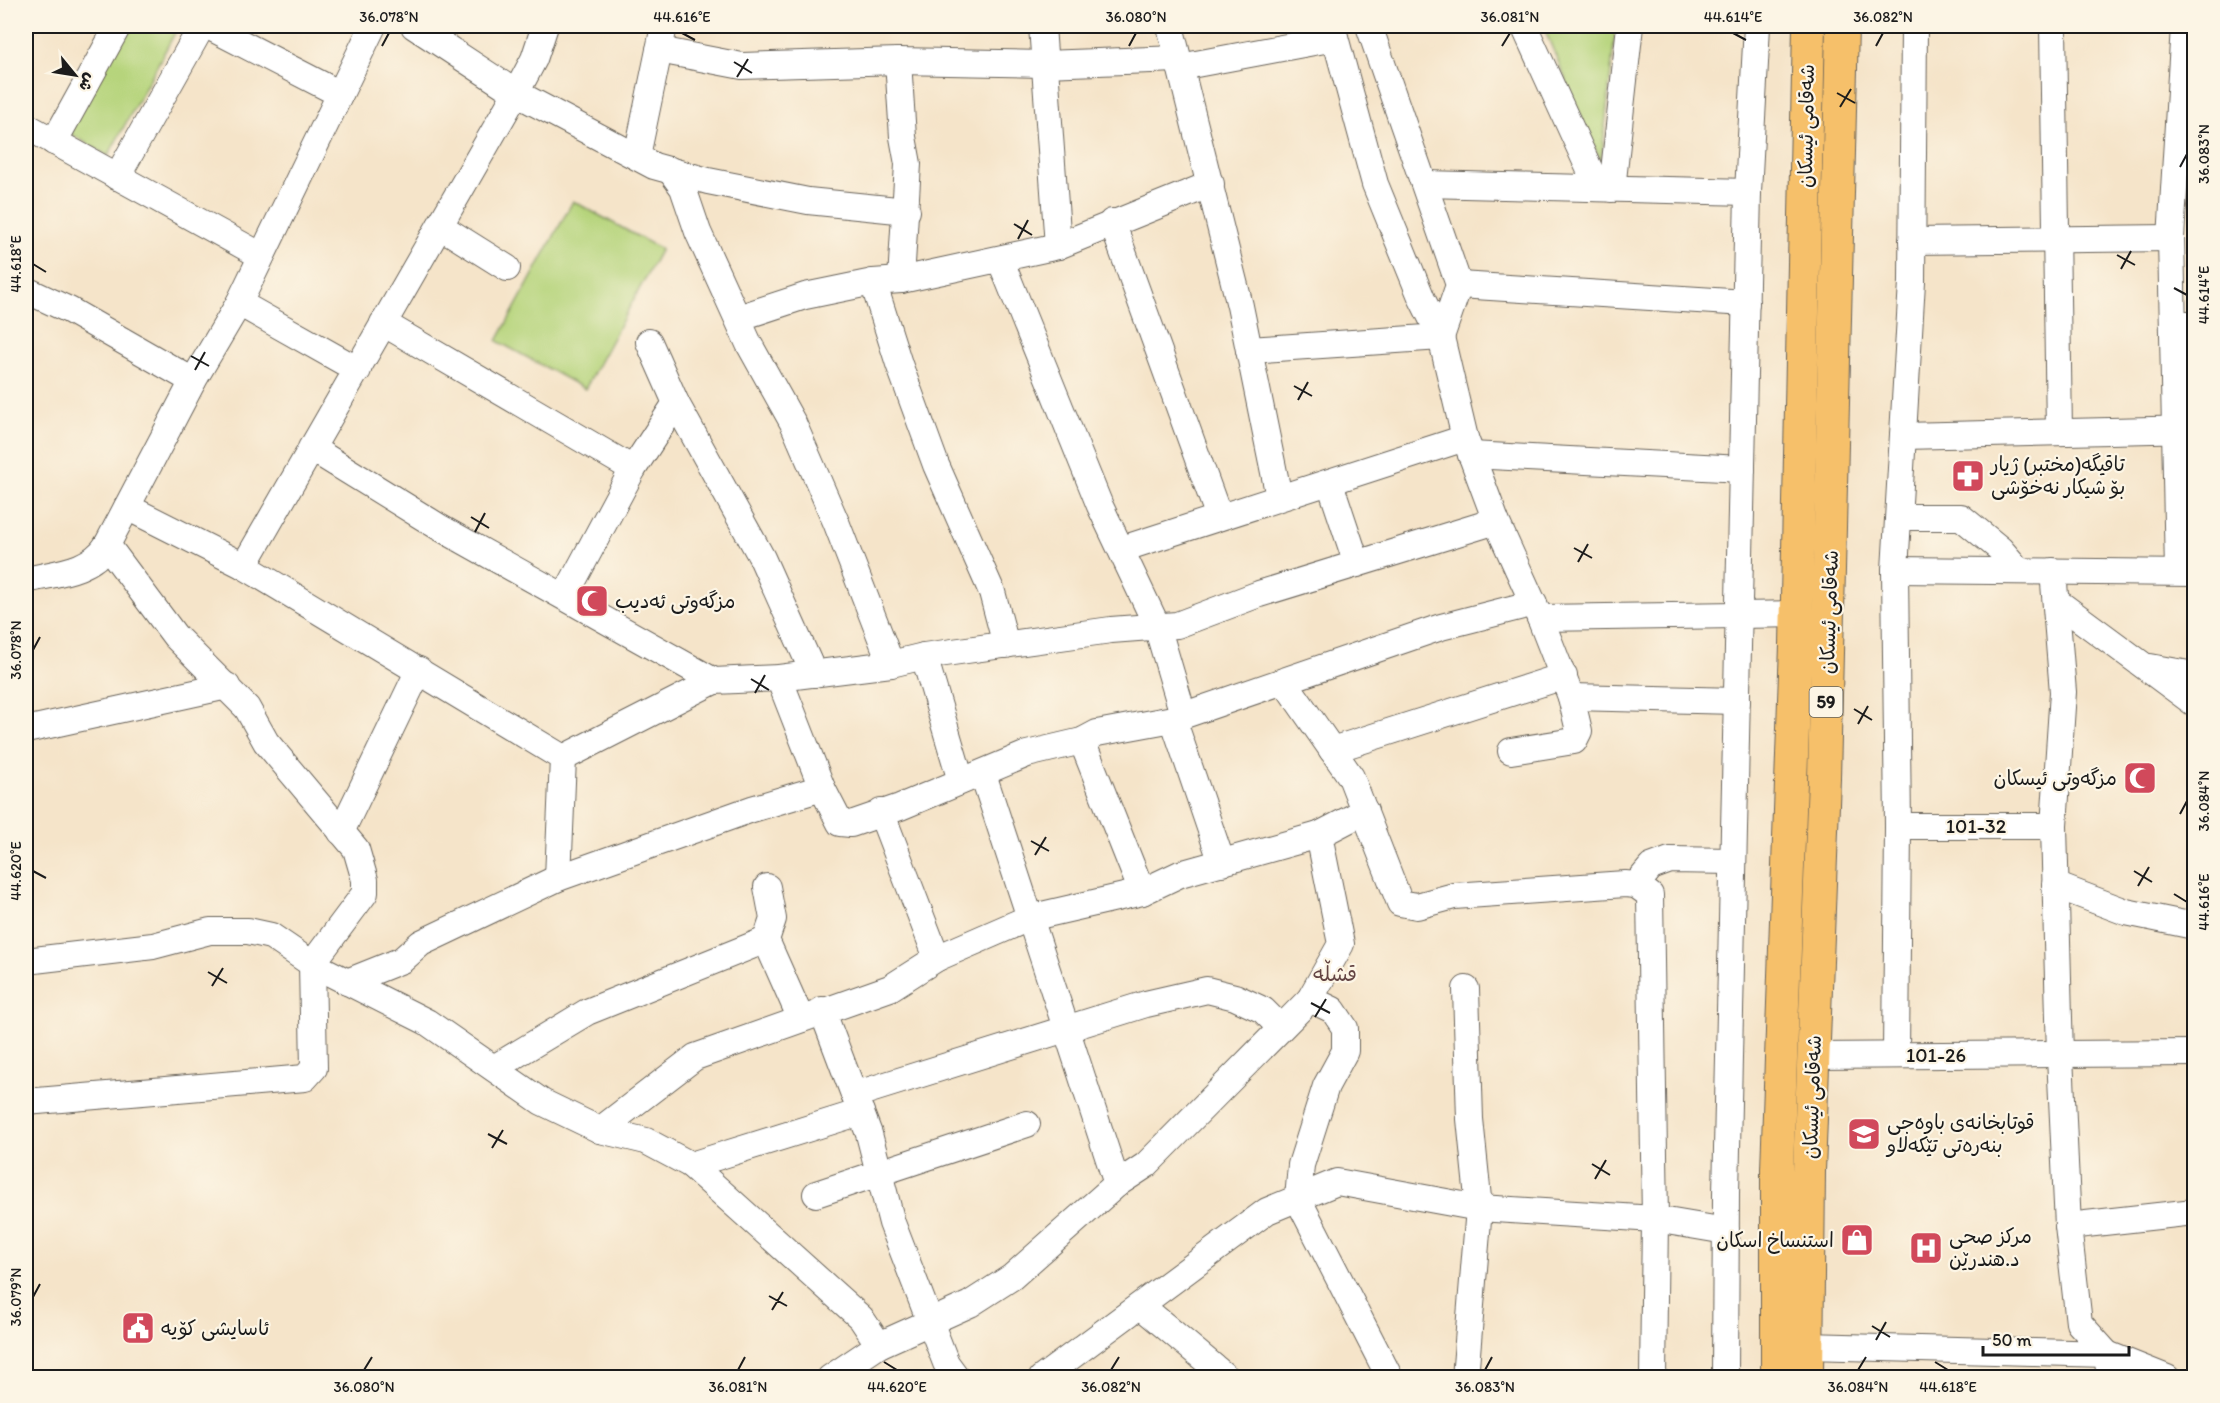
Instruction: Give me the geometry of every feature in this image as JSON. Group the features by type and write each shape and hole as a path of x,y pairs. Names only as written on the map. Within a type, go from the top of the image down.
{"main road":[{"name":"شەقامی ئیسکان","path":"1777,1377 1778,1143 1796,614 1809,26"},
{"name":"شەقامی ئیسکان","path":"1807,1377 1812,1056 1824,778 1842,26"},
{"path":"1778,1143 1810,1141"}],"street":[{"path":"54,142 118,26"},
{"path":"117,177 201,26"},
{"path":"208,26 340,94"},
{"path":"26,580 82,567 97,558 107,545 193,381 239,303 260,255 373,26"},
{"path":"414,26 516,93 654,166 808,201 906,212"},
{"path":"244,566 516,93 534,59 545,26"},
{"path":"1042,26 1058,246"},
{"path":"1170,26 1211,184 1249,350 1279,497"},
{"path":"1369,26 1459,285 1442,337"},
{"path":"1524,26 1605,188"},
{"path":"1605,188 1630,26"},
{"path":"1725,1377 1733,861 1748,192 1757,26"},
{"path":"1896,1055 1898,826 1895,570 1912,241 1914,26"},
{"path":"2053,26 2059,432"},
{"path":"1895,570 2186,572 2184,324 2180,224 2188,86 2184,26"},
{"path":"637,156 662,38 742,66 898,61 1044,64 1179,63 1333,32 1375,184 1422,298 1442,337 1468,446 1496,521 1537,610 1568,687 1578,737 1574,741 1511,751"},
{"path":"898,61 903,137 908,164 901,280"},
{"path":"26,126 260,255"},
{"path":"670,170 684,188 698,232 749,344 793,423 836,522 891,664"},
{"path":"738,318 805,296 873,282 901,280 1058,246 1112,222 1211,184"},
{"path":"1425,184 1748,192"},
{"path":"1112,222 1219,517"},
{"path":"1912,241 2056,240 2180,224"},
{"path":"440,226 507,268"},
{"path":"1000,259 1100,506 1158,626 1178,716 1222,863"},
{"path":"873,282 899,364 936,465 992,591 1006,645"},
{"path":"1459,285 1746,303"},
{"path":"26,290 69,310 193,381"},
{"path":"239,303 358,370"},
{"path":"383,323 633,469"},
{"path":"1249,350 1442,337"},
{"path":"649,342 676,402 762,558 814,674"},
{"path":"566,596 633,469 676,402"},
{"path":"1903,436 2185,429"},
{"path":"1122,549 1279,497 1468,446 1742,469"},
{"path":"311,448 439,527 566,596 624,632 714,681"},
{"path":"1330,483 1357,564"},
{"path":"127,507 244,566 563,759"},
{"path":"1899,517 1961,517 2000,549 2019,571"},
{"path":"563,759 714,681 814,674 891,664 924,656 1177,625 1259,594 1357,564 1377,555 1496,521"},
{"path":"26,1102 305,1078 314,1068 312,964 365,892 365,880 356,849 266,742 247,708 176,636 107,545"},
{"path":"2053,571 2063,692 2054,826 2060,1056 2068,1226 2079,1323 2108,1366"},
{"path":"2056,601 2147,666 2194,703"},
{"path":"779,678 822,788 840,823 851,824 1027,754 1082,741 1097,733 1178,716 1441,627 1537,610 1739,615 1796,614"},
{"path":"924,656 1029,918 1068,1029 1117,1184"},
{"path":"2147,666 2194,675"},
{"path":"341,832 419,670"},
{"path":"1284,681 1351,777 1393,891 1400,903 1417,906 1454,896 1636,885 1650,895 1654,1219 1653,1377"},
{"path":"26,730 227,686"},
{"path":"1332,750 1568,687 1737,701"},
{"path":"1082,741 1142,892"},
{"path":"558,878 563,759"},
{"path":"347,982 402,960 422,943 558,878 752,809 822,788"},
{"path":"600,1130 695,1057 890,988 937,958 1029,918 1142,892 1180,874 1319,835 1365,811"},
{"path":"881,812 937,958"},
{"name":"101-32","path":"1898,826 2054,826"},
{"path":"830,1377 860,1370 879,1345 970,1304 1012,1277 1117,1184 1146,1165 1310,999 1341,944 1319,835"},
{"path":"1636,885 1651,867 1670,860 1733,861"},
{"path":"2055,885 2126,912 2194,926"},
{"path":"494,1068 586,1012 765,940 774,919 767,887"},
{"path":"26,961 153,946 210,931 248,931 271,936 312,964 427,1022 542,1102 600,1130 646,1141 690,1165 861,1317 879,1345"},
{"path":"765,940 812,1015 857,1103 892,1223 946,1364 957,1377"},
{"path":"1465,1377 1479,1208 1470,1119 1466,989"},
{"path":"690,1165 857,1103 969,1057 1146,1004 1207,990 1235,997 1263,1010 1280,1027"},
{"path":"1310,999 1333,1010 1346,1028 1345,1051 1326,1086 1301,1165 1298,1199 1390,1377"},
{"name":"101-26","path":"1812,1056 2060,1056 2194,1053"},
{"path":"816,1194 1027,1124"},
{"path":"1051,1375 1267,1211 1337,1182 1479,1208 1654,1219 1726,1231"},
{"path":"2068,1226 2194,1212"},
{"path":"1141,1306 1227,1377"},
{"path":"1808,1346 2108,1366 2168,1377"}],"green space":[{"path":"115,26 171,26 177,29 108,156 59,127"},
{"path":"1543,26 1616,26 1601,163"},
{"path":"573,201 661,249 585,389 497,341"}],"place":[{"name":"تاقیگە(مختبر) ژیار بۆ شیکار نەخۆشی","path":"1968,476"},
{"name":"مزگەوتی ئەدیب","path":"592,601"},
{"name":"مزگەوتی ئیسکان","path":"2140,778"},
{"name":"قوتابخانه‌ی باوه‌جی بنه‌ره‌تی تێكه‌لاو","path":"1864,1134"},
{"name":"استنساخ اسکان","path":"1857,1240"},
{"name":"مرکز صحی د.هندرێن","path":"1926,1248"},
{"name":"ئاسایشی کۆیە","path":"138,1328"}],"district":[{"name":"قشڵه‌","path":"1335,974"}]}
